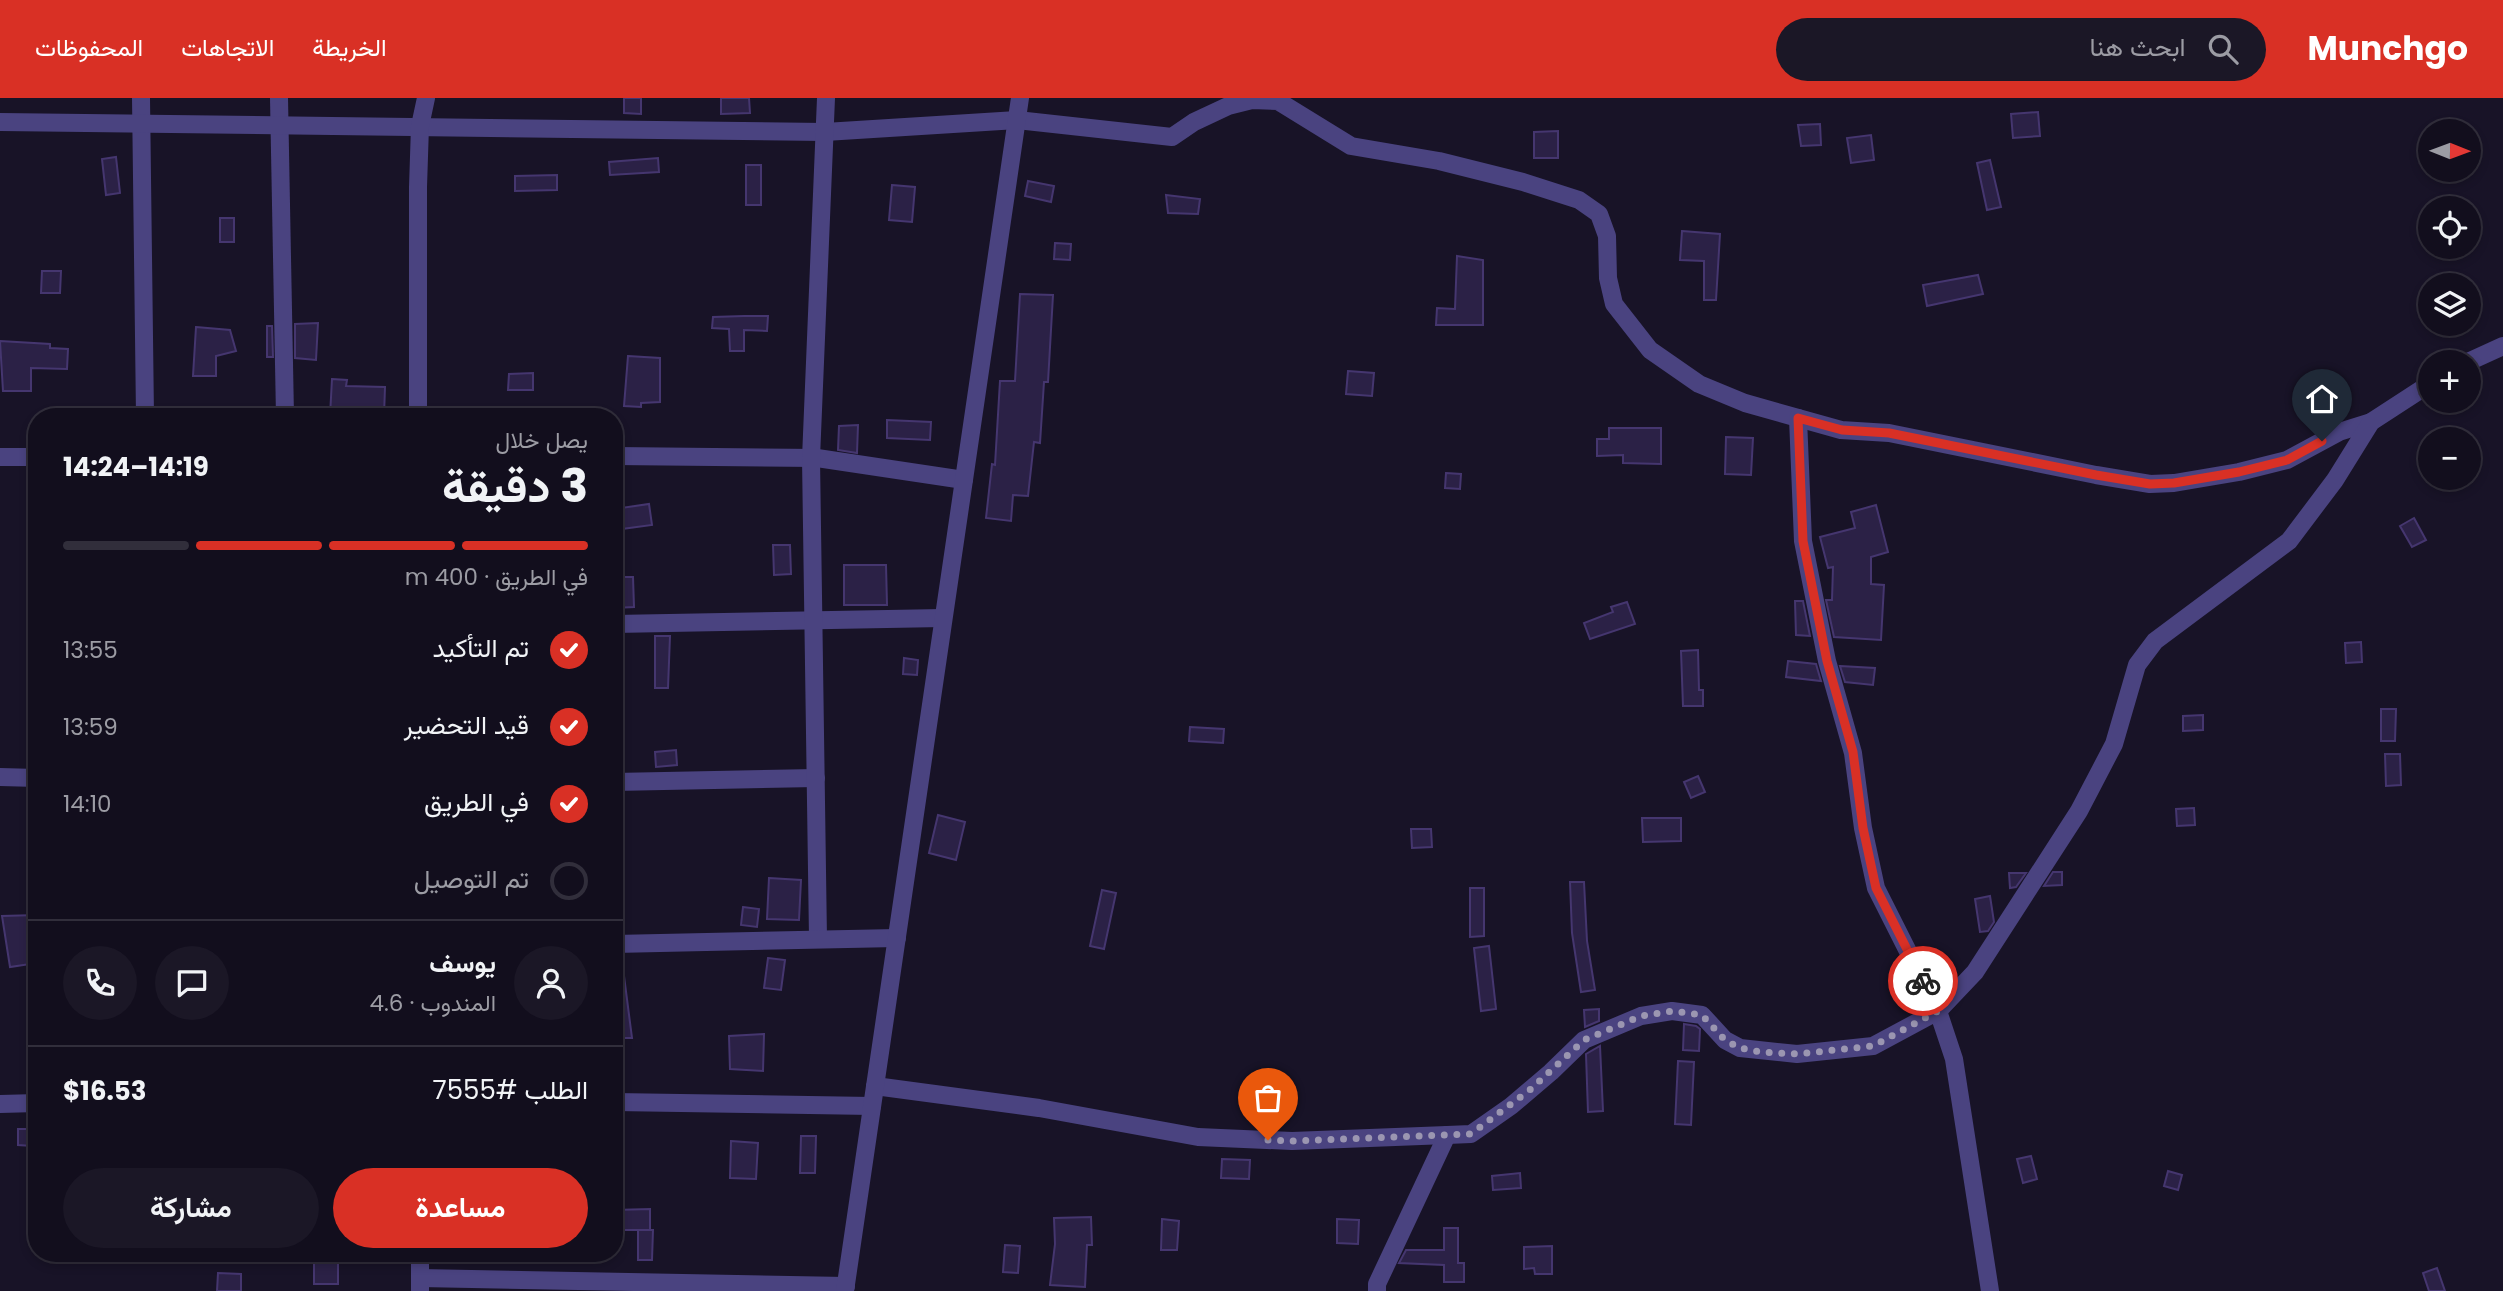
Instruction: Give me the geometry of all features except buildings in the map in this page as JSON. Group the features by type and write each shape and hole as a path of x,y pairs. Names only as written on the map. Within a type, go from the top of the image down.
{"street":[{"path":"141,98 145,408"},
{"path":"279,98 285,408"},
{"path":"418,408 418,187 425,98"},
{"path":"818,939 811,458 826,98"},
{"path":"420,1262 420,1285 846,1288 1020,98"},
{"path":"0,122 825,132 1017,120 1172,136 1216,112 1252,99 1278,101 1350,146 1440,161 1523,182 1579,200 1599,214 1607,236 1608,278 1614,304 1650,350 1699,384 1745,403 1842,430 1889,433 2150,484 2174,483 2239,472 2287,460 2339,432 2371,422 2418,391"},
{"path":"2481,356 2503,346"},
{"path":"1798,418 1803,541 1827,661 1853,752 1863,828 1876,888 1938,1011 1954,1059 1990,1291"},
{"path":"875,1086 1039,1108 1198,1137 1292,1141 1447,1135 1471,1134 1531,1089 1584,1040 1641,1016 1672,1011 1702,1015 1725,1040 1740,1048 1760,1052 1797,1054 1873,1046 1938,1011 1975,971 2079,811 2114,744 2137,665 2155,641 2289,541 2334,480 2371,422"},
{"path":"623,456 811,458 964,480"},
{"path":"0,457 28,457"},
{"path":"623,624 943,618"},
{"path":"0,778 28,778"},
{"path":"623,782 816,778"},
{"path":"623,944 897,938"},
{"path":"623,1102 872,1106"},
{"path":"0,1104 28,1103"},
{"path":"1377,1291 1377,1284 1447,1135"}],"way so far":[{"path":"1268,1140 1471,1134 1531,1089 1584,1040 1641,1016 1672,1011 1702,1015 1725,1040 1740,1048 1760,1052 1819,1053 1873,1046 1938,1011 1923,981"}],"route":[{"path":"1923,981 1876,888 1863,828 1853,752 1827,661 1803,541 1798,418 1842,430 1889,433 2150,484 2174,483 2239,472 2287,460 2322,441"}]}
